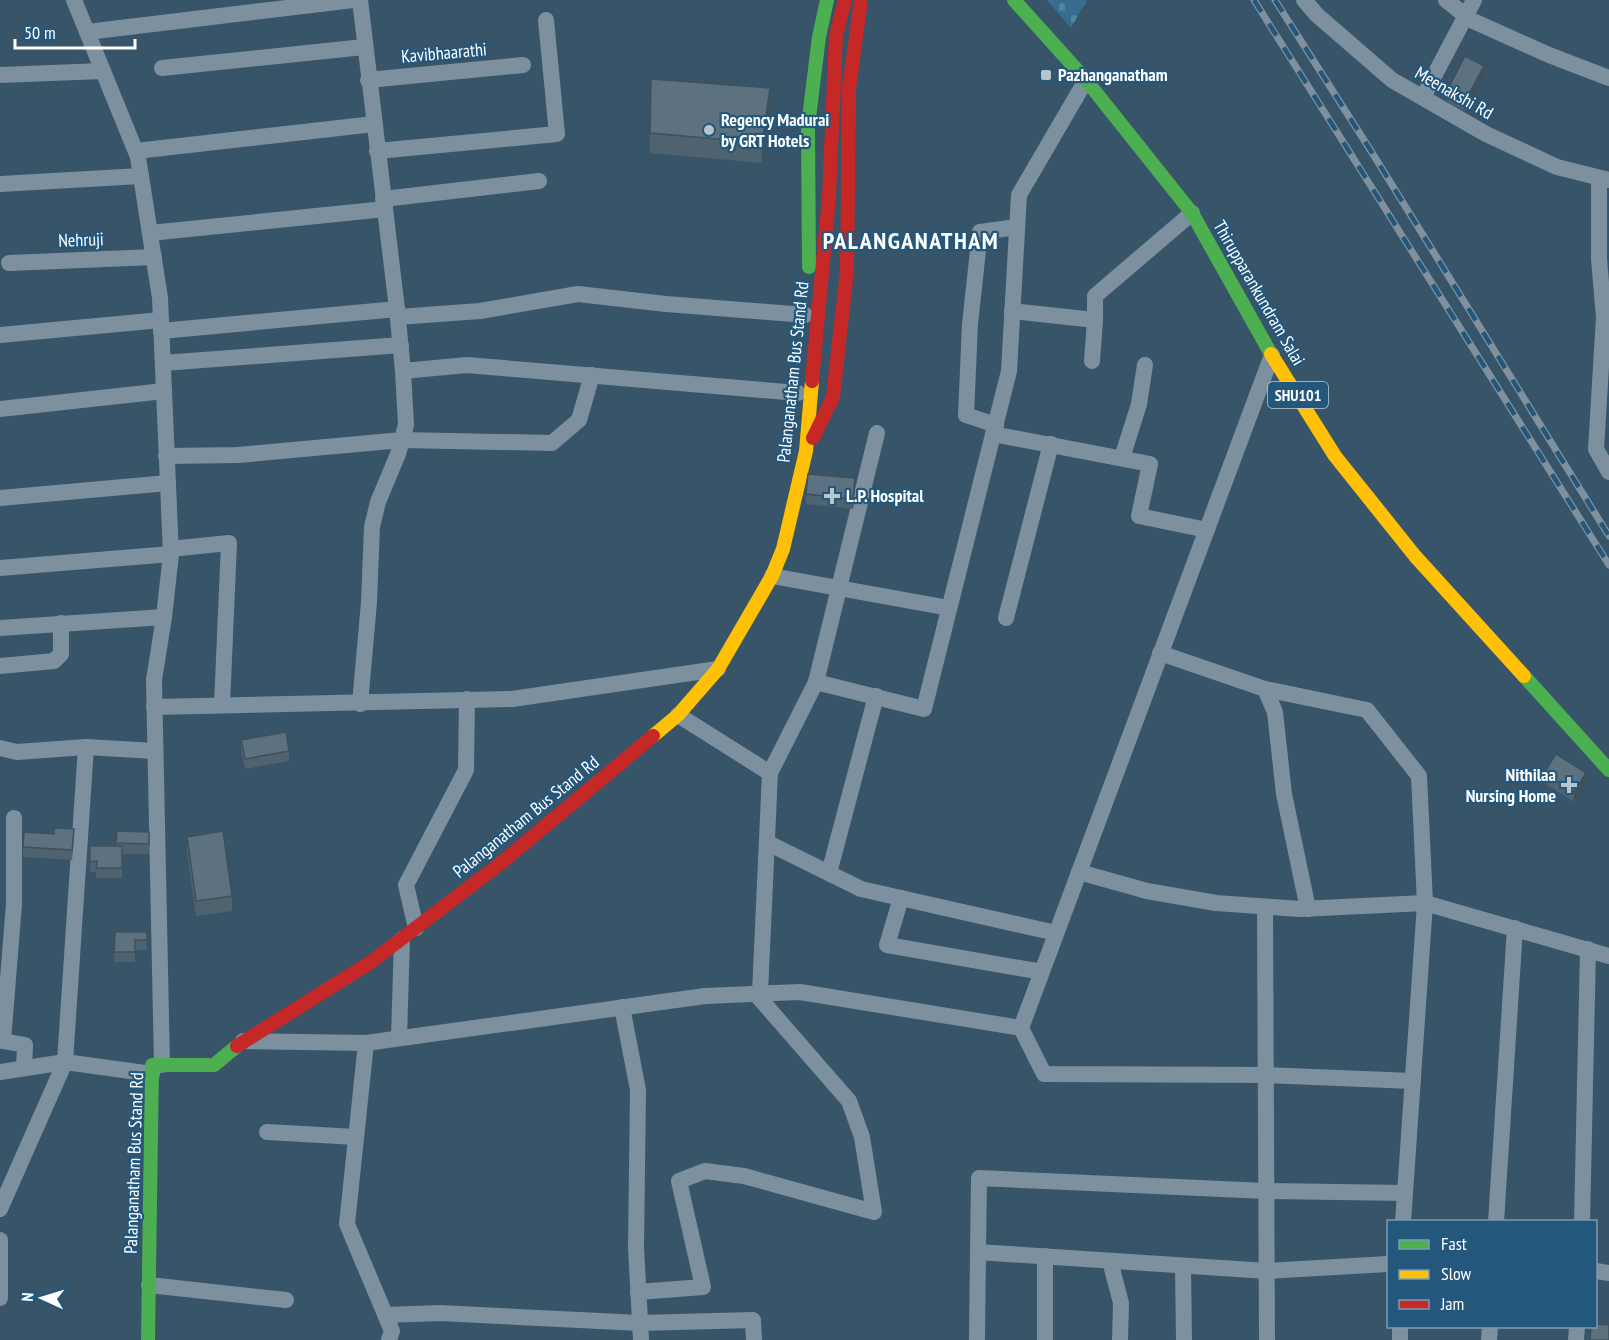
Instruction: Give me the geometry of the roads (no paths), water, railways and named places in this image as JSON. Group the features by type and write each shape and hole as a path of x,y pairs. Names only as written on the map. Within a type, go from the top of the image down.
{"street":[{"path":"0,1072 65,1062 157,1070 154,680 171,551 161,325 154,256 137,154 74,0"},
{"path":"87,32 353,0"},
{"path":"360,0 398,313 404,371 405,425 398,454 378,502 372,527 369,602 360,704"},
{"path":"806,451 798,393 809,267 808,126 819,37 827,0"},
{"name":"Palanganatham Bus Stand Rd","path":"148,1340 157,1070 214,1065 243,1041 371,962 501,863 678,715 718,669 772,576 783,549 806,451 829,197 836,35 845,0"},
{"path":"806,451 833,397 849,217 849,88 856,21 861,0"},
{"name":"Thirupparankundram Salai","path":"1014,0 1086,80 1192,213 1272,355 1335,456 1415,556 1609,770"},
{"name":"Meenakshi Rd","path":"1304,0 1317,15 1392,80 1486,134 1557,167 1604,179"},
{"path":"1446,0 1466,16 1549,55 1609,78"},
{"path":"1422,97 1474,0"},
{"path":"377,151 557,134 546,20"},
{"path":"162,68 364,46"},
{"name":"Kavibhaarathi","path":"368,80 523,65"},
{"path":"0,75 103,71"},
{"path":"816,682 924,709 1009,371 1018,195 1086,80"},
{"path":"119,177 137,154 374,124"},
{"path":"0,184 141,176"},
{"path":"1604,179 1599,260 1604,316 1596,449 1609,472"},
{"path":"150,233 384,204 538,181"},
{"path":"1092,361 1095,296 1192,213"},
{"path":"1017,227 980,232 972,301 966,415 994,430 1150,464 1139,516 1207,530"},
{"name":"Nehruji","path":"9,263 154,256"},
{"path":"0,335 398,313 480,311 578,294 666,304 805,315"},
{"path":"1012,311 1095,320"},
{"path":"163,363 401,345"},
{"path":"1272,355 1021,1028 1044,1074 1266,1075 1413,1081"},
{"path":"404,371 467,364 798,393"},
{"path":"1122,458 1139,404 1145,365"},
{"path":"166,456 238,455 402,440 552,443 579,420 592,375"},
{"path":"0,409 164,391"},
{"path":"638,1292 703,1287 679,1181 705,1171 744,1176 874,1212 862,1137 849,1101 758,993 768,843 770,773 816,682 877,433"},
{"path":"1006,618 1051,444"},
{"path":"0,498 168,483"},
{"path":"0,568 229,543 222,705"},
{"path":"772,576 949,608"},
{"path":"0,628 164,617"},
{"path":"0,666 54,662 61,654 61,623"},
{"path":"1161,653 1265,689 1367,710 1419,776 1425,903 1403,1220"},
{"path":"154,707 512,699 718,669"},
{"path":"1265,689 1275,712 1284,794 1308,909"},
{"path":"829,873 876,696"},
{"path":"416,928 406,885 466,770 467,699"},
{"path":"678,715 770,773"},
{"path":"0,747 17,752 86,747 155,751"},
{"path":"0,1209 65,1062 86,747"},
{"path":"14,818 6,923 3,1041 25,1045 24,1068"},
{"path":"768,843 861,889 1056,933"},
{"path":"1079,873 1147,891 1216,903 1308,909 1425,903 1609,956"},
{"path":"901,898 887,945 1042,972"},
{"path":"1265,907 1267,1340"},
{"path":"1496,1220 1515,928"},
{"path":"399,1038 402,939"},
{"path":"1582,1220 1588,949"},
{"path":"243,1041 366,1043 705,996 800,992 1021,1028"},
{"path":"622,1008 638,1090 636,1248 641,1340"},
{"path":"366,1043 347,1224 392,1330 389,1340"},
{"path":"267,1132 356,1137"},
{"path":"977,1340 979,1178 1266,1191 1405,1193"},
{"path":"0,1240 0,1298"},
{"path":"978,1252 1267,1271 1387,1264"},
{"path":"1045,1256 1045,1340"},
{"path":"1110,1261 1121,1303 1120,1340"},
{"path":"1183,1266 1184,1340"},
{"path":"149,1285 286,1299"},
{"path":"385,1315 440,1313 640,1323 753,1320 754,1340"}],"railway":[{"path":"1254,0 1609,565"},
{"path":"1275,0 1609,536"}],"place":[{"name":"Pazhanganatham","path":"1046,75"},
{"name":"Regency Madurai by GRT Hotels","path":"709,130"},
{"name":"L.P. Hospital","path":"832,496"},
{"name":"Nithilaa Nursing Home","path":"1569,785"}],"district":[{"name":"PALANGANATHAM","path":"911,241"}]}
